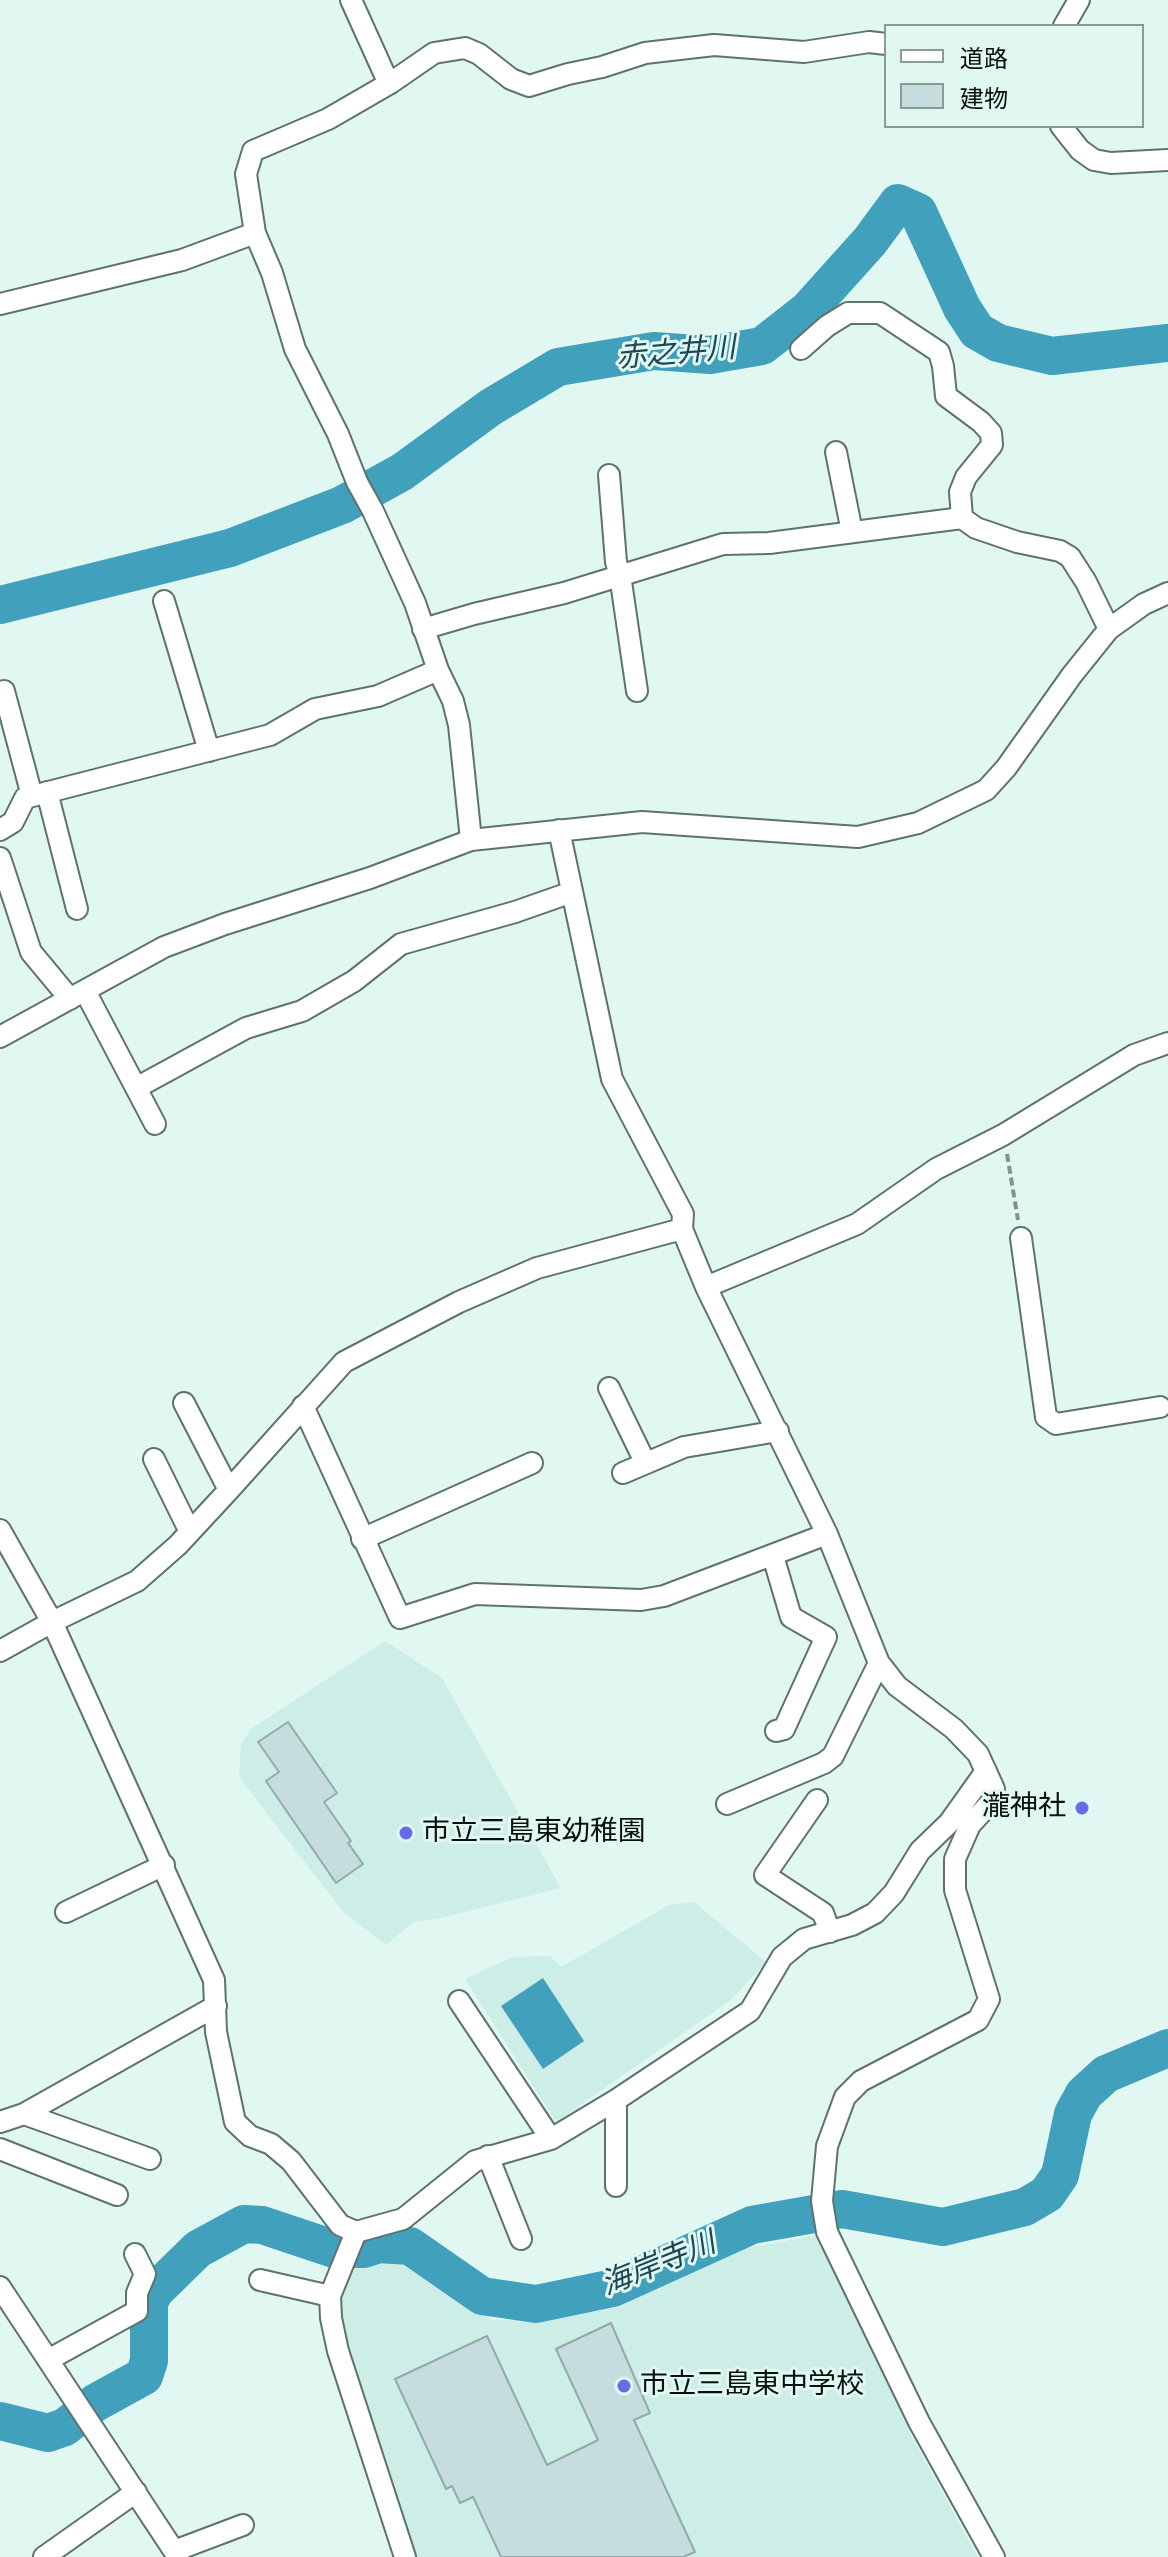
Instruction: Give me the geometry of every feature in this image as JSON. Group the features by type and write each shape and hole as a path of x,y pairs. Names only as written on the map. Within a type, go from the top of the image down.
{"street":[{"path":"351,0 389,84"},
{"path":"1065,24 1079,0"},
{"path":"471,840 459,725 453,701 438,670 415,603 357,482 338,434 295,349 272,273 255,233 246,174 253,151 328,119 389,84 434,53 465,48 479,54 511,79 529,86 645,53 714,45 804,52 869,42 884,44"},
{"path":"1063,128 1080,150 1094,160 1111,163 1168,160"},
{"path":"0,304 182,260 255,233"},
{"path":"801,349 827,326 848,313 880,313 939,352 946,396 991,433 992,445 966,477 960,492 962,518"},
{"path":"836,452 852,532"},
{"path":"609,475 616,562 637,691"},
{"path":"423,629 564,593 723,544 769,543 962,518 976,528 1017,542 1060,551 1070,557 1109,629"},
{"path":"0,1037 164,947 225,924 370,878 471,840 642,822 858,837 918,823 986,790 1006,768 1109,629 1144,604 1168,593"},
{"path":"164,601 209,751"},
{"path":"0,830 13,822 25,798 270,735 315,709 378,696 438,670"},
{"path":"4,691 77,909"},
{"path":"559,830 612,1079 683,1214 682,1229 706,1287 827,1534 879,1663 897,1686 970,1745 978,1754 994,1789 993,1800 970,1825 955,1859 955,1890 989,1999 978,2020 861,2081 845,2097 827,2146 823,2211 919,2422 994,2557"},
{"path":"0,858 31,952 78,995 155,1124"},
{"path":"136,1088 246,1028 302,1011 354,981 401,944 515,912 572,892"},
{"path":"706,1287 857,1224 936,1169 1003,1135 1134,1055 1168,1043"},
{"path":"0,1651 137,1581 190,1532 344,1362 459,1302 537,1268 682,1229"},
{"path":"1021,1238 1046,1417 1056,1424 1160,1407"},
{"path":"609,1388 645,1462"},
{"path":"184,1403 229,1490"},
{"path":"303,1406 400,1618 475,1594 641,1600 664,1596 827,1534"},
{"path":"623,1473 684,1447 778,1431"},
{"path":"154,1459 190,1532"},
{"path":"362,1539 532,1463"},
{"path":"0,1530 52,1622 214,1980 216,2032 235,2122 250,2136 271,2144 291,2161 340,2225 354,2237"},
{"path":"773,1556 791,1617 826,1637 784,1729 776,1731"},
{"path":"727,1804 824,1763 833,1756 879,1663"},
{"path":"405,2557 338,2351 331,2318 330,2296 354,2237 403,2219 475,2161 551,2139 750,2011 782,1957 804,1939 852,1925 875,1913 894,1893 920,1851 949,1823 986,1771"},
{"path":"817,1800 765,1875 823,1913 830,1932"},
{"path":"66,1912 164,1865"},
{"path":"459,2001 551,2139"},
{"path":"0,2122 24,2114 216,2006"},
{"path":"616,2100 616,2186"},
{"path":"24,2114 150,2159"},
{"path":"0,2149 117,2195"},
{"path":"488,2156 521,2239"},
{"path":"48,2360 137,2311 137,2293 145,2274 135,2254"},
{"path":"260,2280 330,2296"},
{"path":"0,2287 176,2554 243,2525"},
{"path":"44,2557 136,2492"}],"path":[{"path":"1003,1135 1021,1238"}],"shaded area":[{"name":"市立三島東幼稚園","path":"385,1641 442,1678 561,1888 414,1922 386,1945 344,1913 239,1777 241,1744 251,1729"},
{"path":"694,1902 766,1962 731,2000 556,2122 465,1979 512,1957 550,1956 561,1967 669,1905"},
{"name":"市立三島東中学校","path":"819,2235 913,2439 978,2557 414,2557 342,2333 341,2297 355,2266 383,2260 405,2263 491,2320 541,2319 619,2307 724,2252"}],"water":[{"path":"543,1978 584,2041 543,2069 501,2006"}],"building":[{"path":"288,1722 337,1793 324,1802 363,1864 336,1883 266,1781 279,1772 258,1742"},
{"path":"611,2323 650,2413 634,2420 695,2552 683,2557 501,2557 473,2497 460,2503 452,2486 446,2489 395,2379 487,2336 547,2465 598,2440 556,2349"}],"waterway":[{"name":"赤之井川","path":"0,605 230,548 342,505 402,472 491,407 558,367 654,351 710,355 762,346 808,310 870,241 898,203 918,212 962,308 977,331 998,343 1052,356 1168,343"},
{"name":"海岸寺川","path":"0,2421 48,2433 65,2427 95,2403 144,2376 149,2361 149,2302 155,2291 198,2249 244,2224 262,2225 334,2249 364,2249 379,2244 410,2246 482,2296 536,2304 613,2288 752,2225 842,2209 943,2227 1025,2207 1047,2194 1060,2175 1073,2114 1084,2094 1106,2074 1168,2048"}],"place":[{"name":"瀧神社","path":"1082,1808"},
{"name":"市立三島東幼稚園","path":"406,1833"},
{"name":"市立三島東中学校","path":"624,2386"}]}
